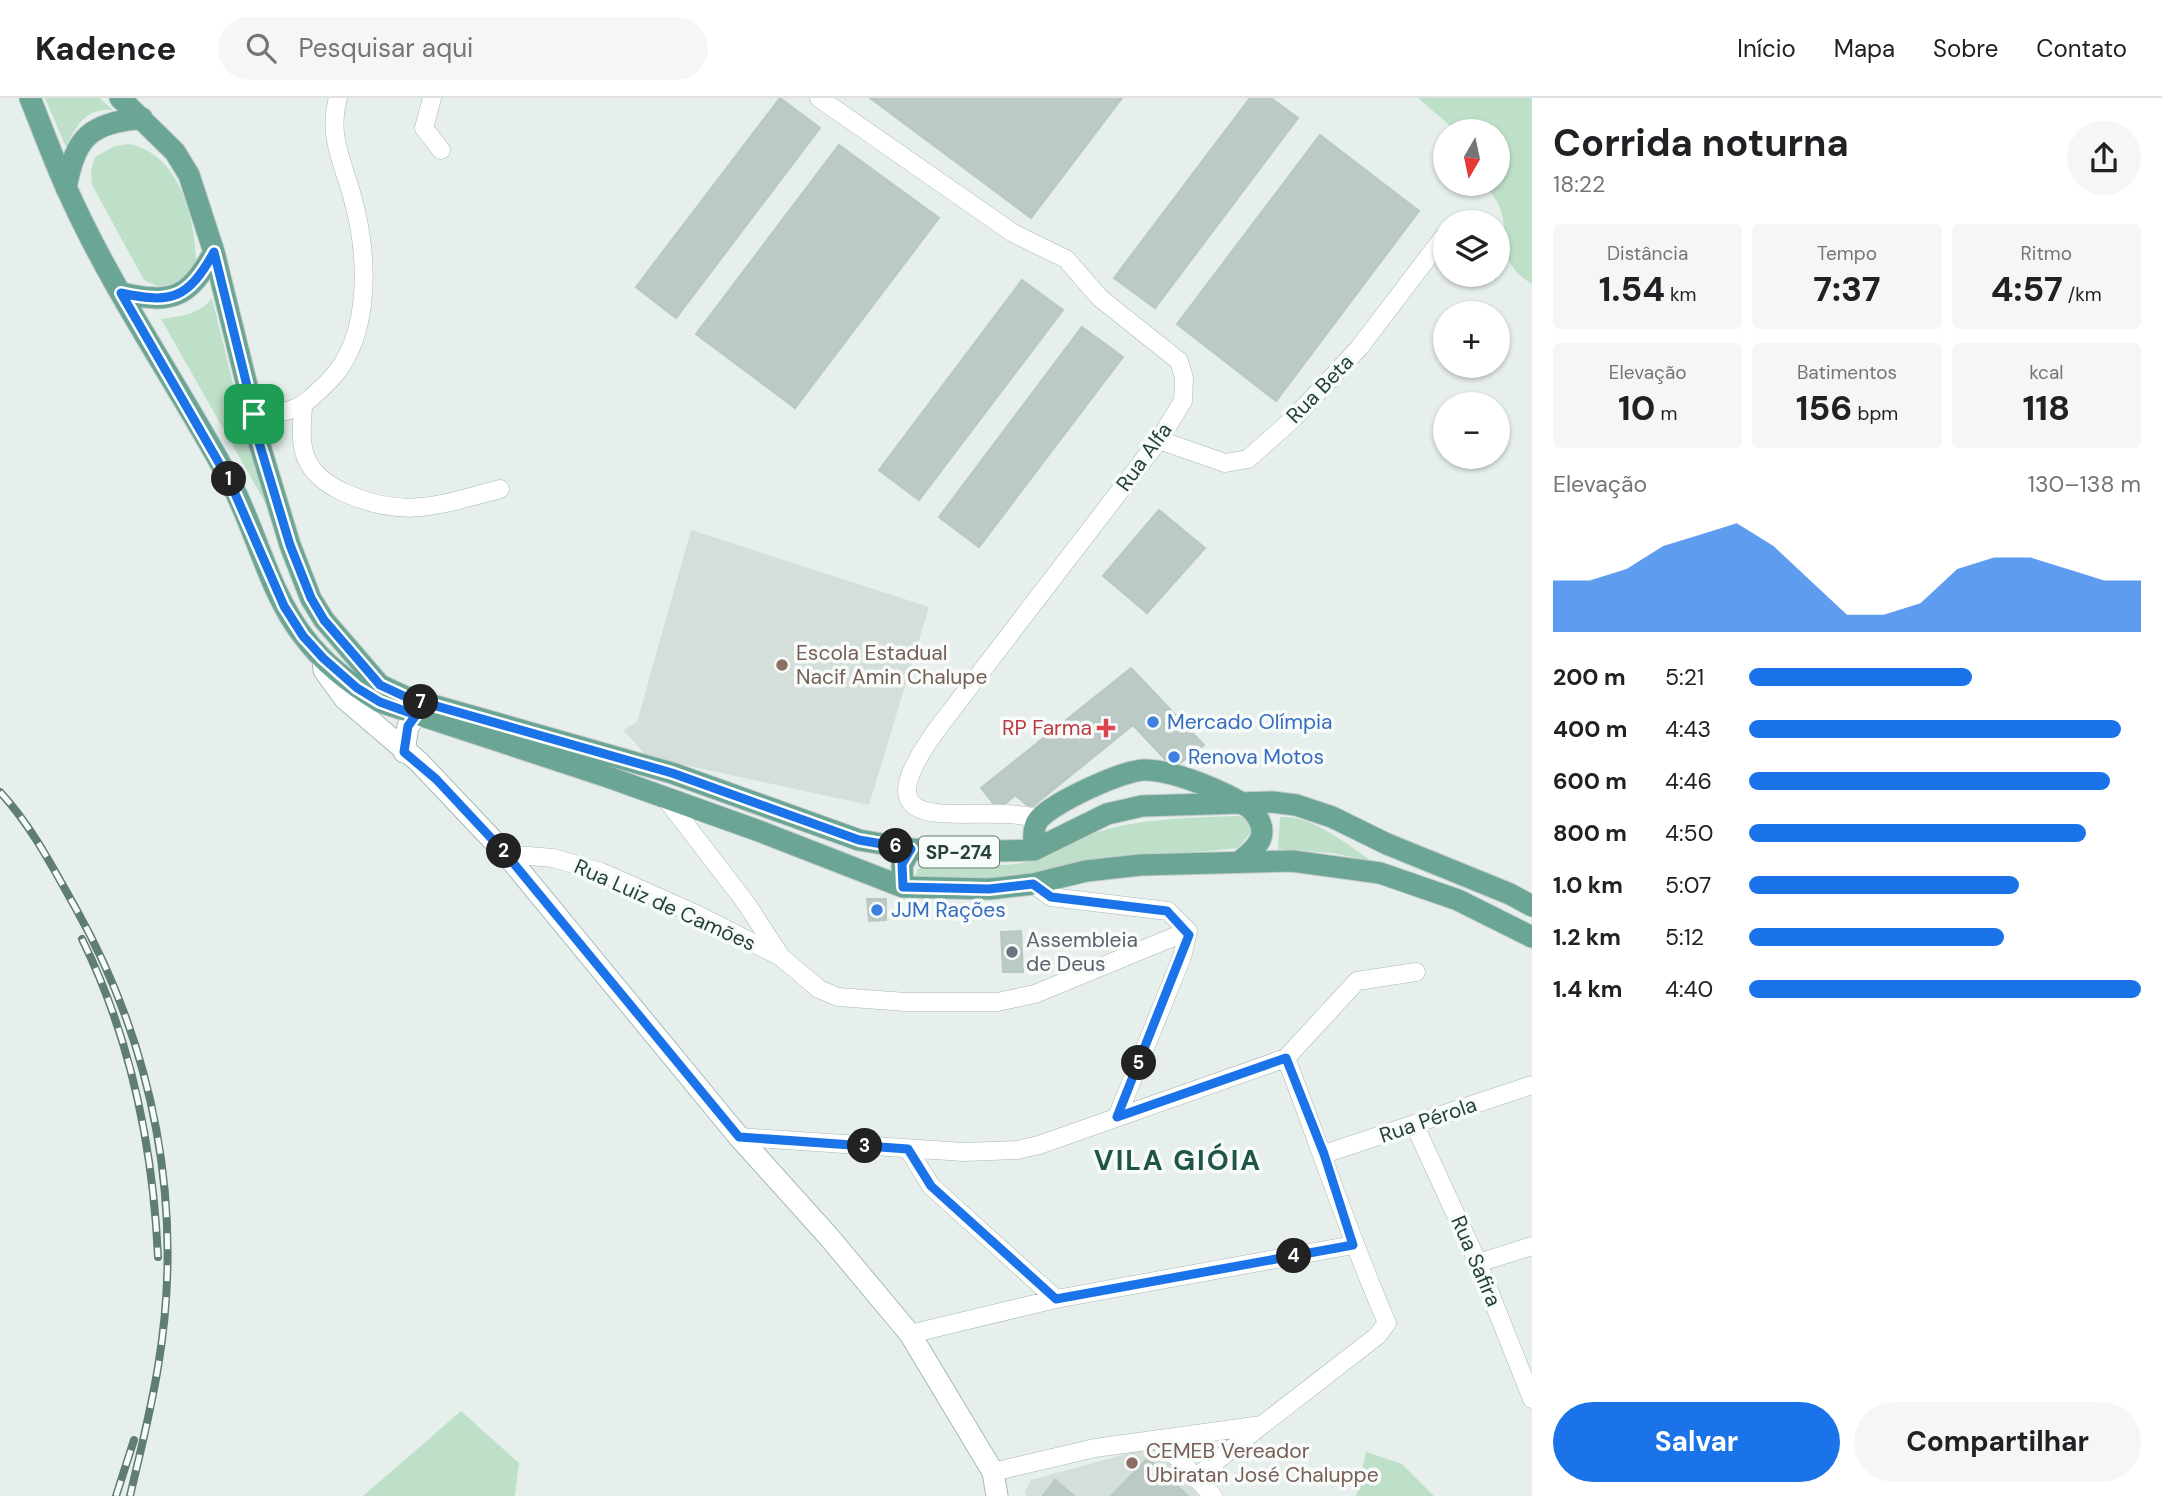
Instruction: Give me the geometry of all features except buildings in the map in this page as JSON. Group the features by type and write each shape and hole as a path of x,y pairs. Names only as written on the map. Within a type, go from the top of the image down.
{"main road":[{"name":"SP-274","path":"30,98 66,188 121,293 230,482 284,606 303,636 323,658 357,688 380,702 666,799 903,887 989,889 1033,884 1086,871 1140,864 1292,861 1380,873 1458,900 1532,937"},
{"name":"SP-274","path":"120,98 175,152 189,175 214,252 257,436 290,545 311,598 324,620 380,685 419,702 672,773 859,840 911,849 990,853 1034,850 1107,814 1142,806 1272,802 1296,805 1332,817 1387,844 1510,894 1532,906"},
{"path":"66,188 72,158 79,143 100,126 118,120 142,118"},
{"path":"121,293 148,299 167,299 193,284 214,252"},
{"path":"323,658 324,670 345,699 436,779 506,854 739,1137 829,1237 910,1334 993,1472 998,1496"},
{"path":"404,752 408,726 416,715"},
{"path":"1034,850 1035,829 1039,819 1079,794 1107,781 1135,771 1148,770 1182,777 1244,804 1259,817 1263,827 1260,843 1239,862"},
{"path":"1075,830 1107,781"},
{"path":"903,887 902,864 911,849"}],"street":[{"path":"254,414 277,413 303,407 336,374 350,354 358,325 362,253 351,192 334,134 338,98"},
{"path":"432,98 424,128 441,150"},
{"name":"Rua Alfa","path":"819,98 1013,233 1066,260 1100,298 1179,361 1184,378 1183,401 1159,440 941,724 911,768 908,792 911,802 920,810 937,815 1018,814 1039,819"},
{"name":"Rua Beta","path":"1159,440 1225,463 1248,459 1294,418 1359,348 1433,251"},
{"path":"303,407 302,443 313,472 334,487 360,500 391,509 433,506 500,489"},
{"path":"666,799 746,903 781,957 819,989 838,997 906,1002 997,1002 1035,993 1188,931"},
{"name":"Rua Luiz de Camões","path":"506,854 553,858 601,872 781,957"},
{"path":"1033,884 1051,897 1167,911 1188,931"},
{"path":"1117,1117 1182,957 1188,931"},
{"path":"739,1137 989,1153 1017,1150 1286,1058 1357,981 1416,972"},
{"path":"1196,1477 1377,1336 1387,1323 1353,1245 1324,1154 1286,1058"},
{"name":"Rua Pérola","path":"1324,1154 1415,1126 1532,1084"},
{"name":"Rua Safira","path":"1415,1126 1478,1263 1532,1397"},
{"path":"908,1149 931,1186 1056,1299"},
{"path":"910,1334 1056,1299 1353,1245"},
{"path":"1478,1263 1532,1246"},
{"path":"993,1472 1095,1448 1262,1425"},
{"path":"1160,1438 1213,1496"}],"shaded area":[{"name":"Escola Estadual Nacif Amin Chalupe","path":"691,530 929,607 869,805 648,757 623,730 637,722"},
{"name":"CEMEB Vereador Ubiratan José Chaluppe","path":"1155,1446 1199,1496 1026,1496 1025,1492 1031,1480"}],"green space":[{"path":"45,98 99,98 113,110 89,115 78,125 66,147"},
{"path":"1418,98 1532,98 1532,284 1511,265 1510,210 1500,210 1493,196 1510,196 1510,119 1442,119"},
{"path":"129,144 146,150 160,160 181,189 188,207 196,261 181,281 162,288 144,280 92,185 91,170 95,157 115,146"},
{"path":"212,298 246,437 267,506 161,319 195,311"},
{"path":"1237,816 1245,818 1252,831 1238,848 1076,864 981,885 913,880 918,869 929,864 1015,864 1044,856 1089,835 1125,825"},
{"path":"1280,817 1317,826 1372,861 1332,853 1278,849"},
{"path":"461,1411 519,1463 515,1496 363,1496"},
{"path":"1366,1452 1402,1464 1434,1496 1356,1496"}],"railway":[{"path":"0,792 41,847 102,960 125,1015 143,1072 156,1130 168,1247 165,1307 158,1367 130,1496"},
{"path":"82,939 114,1015 137,1094 151,1175 158,1257"},
{"path":"116,1496 134,1440"}],"place":[{"name":"Escola Estadual Nacif Amin Chalupe","path":"782,665"},
{"name":"Mercado Olímpia","path":"1153,722"},
{"name":"RP Farma","path":"1106,728"},
{"name":"Renova Motos","path":"1174,757"},
{"name":"JJM Rações","path":"877,910"},
{"name":"Assembleia de Deus","path":"1012,952"},
{"name":"CEMEB Vereador Ubiratan José Chaluppe","path":"1132,1463"}],"district":[{"name":"VILA GIÓIA","path":"1178,1160"}],"route":[{"path":"214,252 254,414 257,436 290,545 311,598 324,620 380,685 408,698 672,773 859,840 911,849 902,864 903,887 989,889 1033,884 1051,897 1167,911 1189,935 1117,1117 1286,1058 1324,1154 1353,1245 1056,1299 931,1186 908,1149 739,1137 506,854 419,762 404,752 408,726 416,715 380,702 357,688 303,636 284,606 230,482 121,293 148,299 167,299 193,284 214,252"}]}
